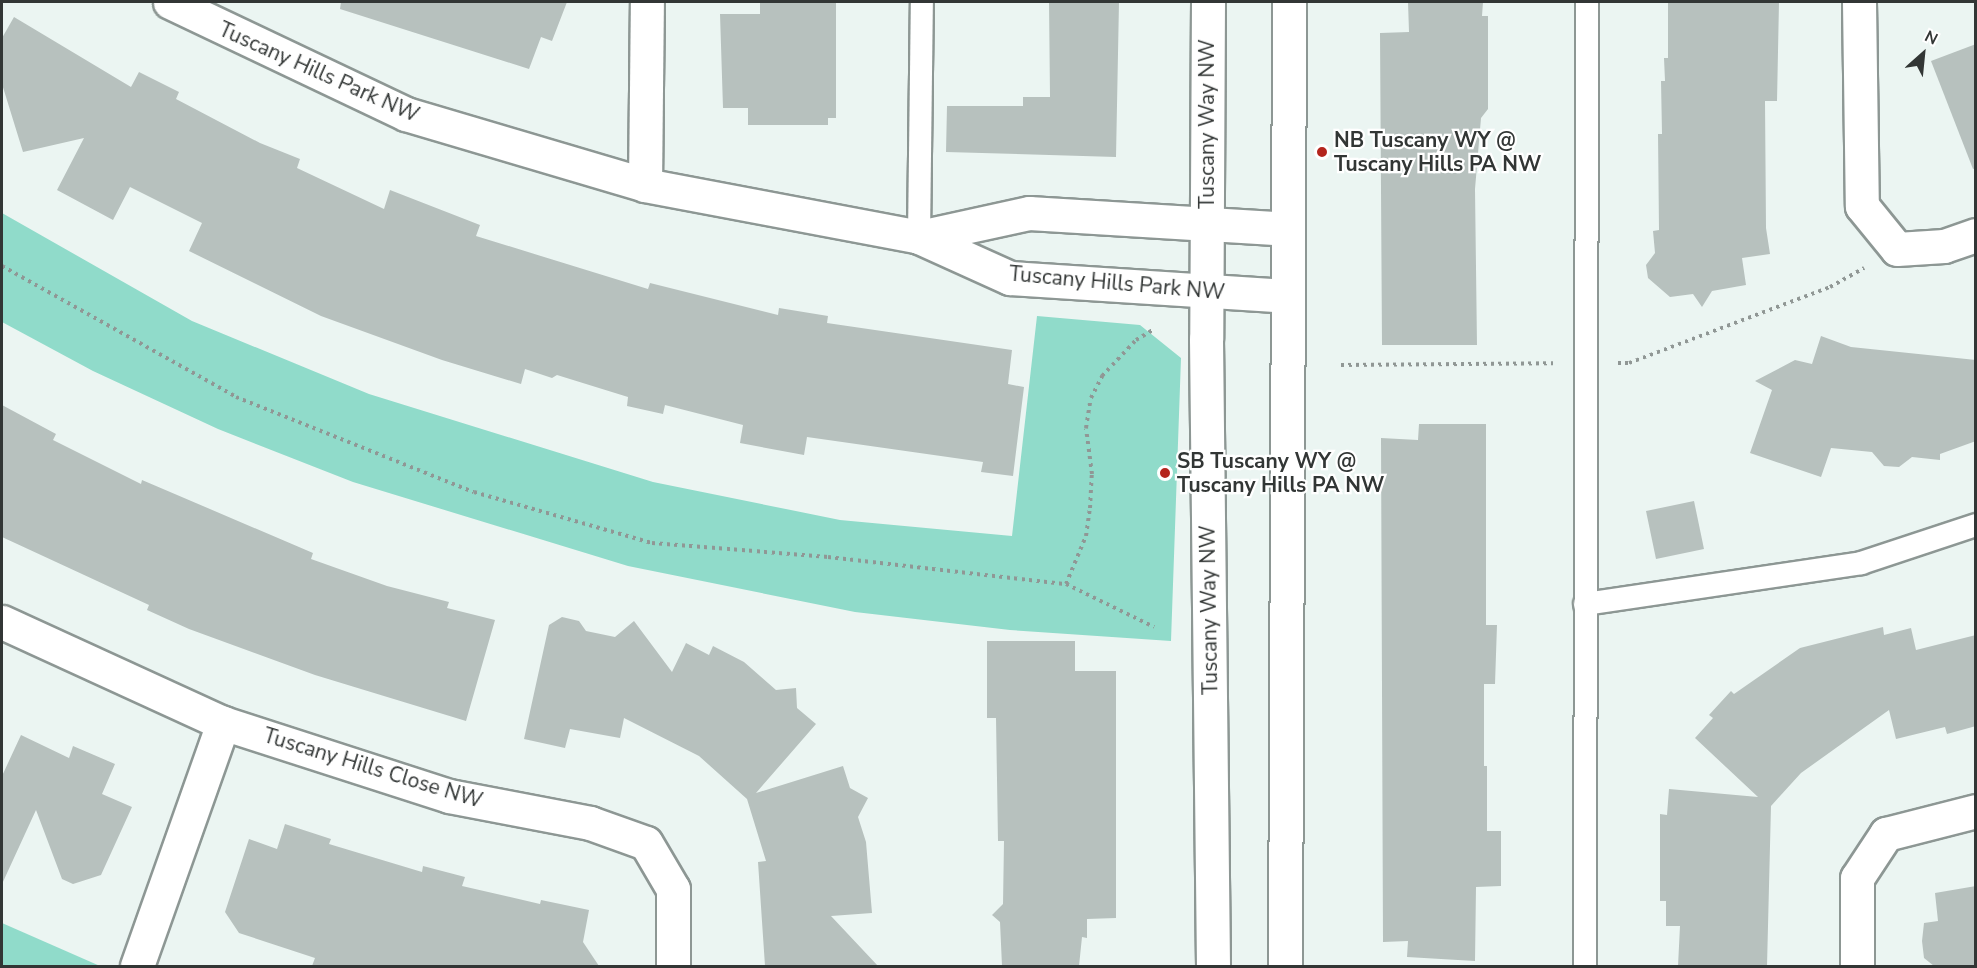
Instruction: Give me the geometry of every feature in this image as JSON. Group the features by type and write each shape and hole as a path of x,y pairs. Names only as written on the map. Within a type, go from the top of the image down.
{"street":[{"name":"Tuscany Hills Park NW","path":"170,2 406,114 645,185 919,237 1010,278 1286,296"},
{"path":"645,185 647,2"},
{"name":"Tuscany Way NW","path":"1208,2 1206,290 1213,966"},
{"path":"1285,966 1289,2"},
{"path":"1859,2 1862,206 1897,249 1944,246 1976,235"},
{"name":"Tuscany Hills Park NW","path":"919,237 1029,213 1206,226 1287,228"},
{"name":"Tuscany Hills Close NW","path":"2,622 223,723 449,796 590,823 646,843 674,890 673,966"},
{"path":"137,966 223,723"},
{"path":"1857,966 1857,878 1886,834 1976,810"}],"lane":[{"path":"919,237 922,2"},
{"path":"1585,966 1587,2"},
{"path":"1585,604 1861,563 1976,525"}],"path":[{"path":"1341,364 1629,363 1837,284 1897,249"},
{"path":"2,266 236,397 474,492 652,543 828,557 1066,584 1154,627"},
{"path":"1066,584 1086,536 1090,508 1092,474 1086,428 1091,398 1102,376 1136,340 1155,329"}],"green space":[{"path":"2,213 192,321 369,394 653,482 840,520 1012,536 1037,316 1140,325 1181,358 1171,641 1010,630 855,612 628,566 353,482 218,429 93,371 2,322"},
{"path":"2,923 100,966 2,966"}],"building":[{"path":"341,2 567,2 552,41 541,37 529,69 340,9"},
{"path":"760,2 836,2 836,118 828,118 828,125 748,125 748,108 723,108 720,14 760,14"},
{"path":"1049,2 1119,2 1116,157 946,152 947,106 1023,106 1023,97 1050,97"},
{"path":"1408,2 1483,2 1482,16 1488,16 1488,109 1481,118 1475,189 1477,345 1382,345 1380,33 1409,32"},
{"path":"1668,2 1779,2 1777,101 1765,101 1766,228 1770,254 1742,258 1746,285 1712,291 1702,307 1693,294 1670,297 1648,278 1646,265 1655,253 1653,231 1659,230 1658,134 1662,134 1661,81 1665,81 1664,58 1668,58"},
{"path":"14,17 131,87 139,72 179,92 176,99 260,143 300,159 297,168 384,209 390,190 480,225 476,236 648,289 650,283 778,315 779,308 828,316 827,323 1012,350 1008,384 1024,387 1013,476 981,472 983,462 807,437 804,455 740,443 743,425 665,405 663,414 627,406 628,397 557,375 552,378 525,369 521,384 442,360 321,316 189,251 202,223 130,187 113,220 57,190 84,138 23,152 2,84 2,38"},
{"path":"1976,44 1976,168 1973,169 1931,61"},
{"path":"1821,336 1851,347 1976,360 1976,441 1940,454 1940,460 1912,457 1899,467 1884,466 1872,452 1831,448 1821,477 1750,453 1772,390 1755,381 1795,360 1812,364"},
{"path":"2,405 56,434 53,440 141,484 142,480 313,553 311,559 387,586 449,602 447,608 495,620 466,721 315,675 189,629 147,610 149,605 2,537"},
{"path":"1419,424 1486,424 1486,625 1497,625 1495,684 1484,684 1484,766 1487,766 1487,831 1501,831 1501,886 1476,887 1475,961 1407,957 1408,941 1383,942 1381,438 1418,440"},
{"path":"1694,501 1704,549 1656,559 1646,511"},
{"path":"562,617 579,621 586,631 615,637 634,621 672,672 686,643 709,655 713,646 744,662 776,690 796,688 797,708 816,724 756,793 843,766 850,788 868,798 858,817 866,842 872,913 831,916 878,966 765,966 758,862 766,861 747,799 699,756 624,718 620,738 570,729 565,748 524,739 549,625"},
{"path":"1883,627 1884,635 1911,628 1916,650 1976,635 1976,726 1947,734 1945,727 1896,739 1889,710 1801,773 1771,806 1767,966 1678,966 1680,926 1666,926 1666,901 1660,901 1660,814 1667,815 1669,789 1758,797 1695,738 1713,718 1709,715 1731,691 1734,694 1800,648"},
{"path":"987,641 1075,641 1075,671 1116,671 1116,918 1087,919 1087,938 1082,937 1079,966 1002,966 1000,922 992,915 1003,904 1004,841 998,841 996,718 987,718"},
{"path":"21,735 69,758 73,746 115,764 102,794 132,807 101,875 73,884 62,879 36,810 2,884 2,776"},
{"path":"285,824 331,839 329,844 422,872 423,866 465,877 462,886 540,904 541,900 589,910 583,942 599,966 312,966 315,958 239,933 225,912 249,839 277,849"},
{"path":"1976,886 1976,966 1934,966 1924,958 1922,941 1924,923 1938,921 1935,893"}],"place":[{"name":"NB Tuscany WY @ Tuscany Hills PA NW","path":"1322,152"},
{"name":"SB Tuscany WY @ Tuscany Hills PA NW","path":"1165,473"}]}
